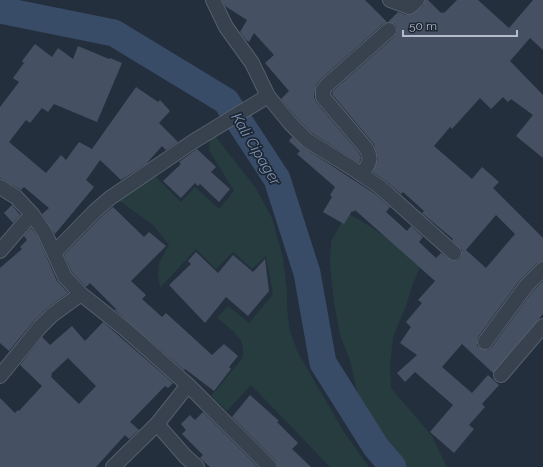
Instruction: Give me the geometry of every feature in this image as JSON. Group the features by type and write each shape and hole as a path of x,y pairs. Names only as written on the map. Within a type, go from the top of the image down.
{"street":[{"path":"213,0 226,27 252,63 268,96 307,140 380,188 454,253"},
{"path":"390,0 408,7 417,0"},
{"path":"362,175 370,161 370,154 322,94 327,85 389,30"},
{"path":"54,253 95,210 110,198 210,131 268,96"},
{"path":"0,188 16,197 32,214 45,233 65,277 80,294 125,329 188,385 270,467"},
{"path":"0,251 32,214"},
{"path":"485,342 526,286 543,269"},
{"path":"0,376 44,323 52,315 80,294"},
{"path":"501,375 543,326"},
{"path":"113,467 157,424 188,385"},
{"path":"157,424 185,456 197,467"}],"green space":[{"path":"210,137 216,137 255,187 272,218 283,258 289,327 298,353 344,432 369,467 330,467 251,385 227,411 211,396 241,360 243,353 241,341 233,331 217,318 228,306 249,323 273,294 266,256 252,269 233,252 216,269 196,249 160,288 158,274 159,263 169,245 153,225 117,199 154,175 181,202 195,187 219,209 234,191 209,150"},
{"path":"346,213 360,220 389,239 420,268 393,337 390,367 391,388 432,436 447,467 407,467 364,407 356,388 350,360 340,335 334,303 330,264 331,242"}],"building":[{"path":"222,0 365,0 387,22 321,79 316,85 315,90 314,97 316,102 359,153 361,158 359,163 312,133 296,117 281,99 289,91 265,63 274,55 254,33 249,42 246,40 240,32 247,20 225,6"},
{"path":"425,0 428,0 441,13 444,13 457,0 478,0 509,28 533,0 543,0 543,50 530,38 510,61 543,95 543,158 516,136 533,115 511,99 508,102 503,97 491,109 480,98 452,129 450,127 434,146 472,179 482,167 499,182 493,188 543,238 543,261 537,263 519,281 478,337 477,346 484,350 488,350 492,347 532,292 543,281 543,314 493,373 462,344 442,367 472,393 488,375 499,385 482,404 485,407 469,425 474,429 454,453 430,432 453,405 415,372 405,382 397,373 417,355 400,343 411,327 406,322 422,303 418,300 435,281 355,210 354,212 352,211 344,224 323,212 332,197 330,195 335,187 297,154 300,151 289,141 292,137 303,147 375,194 390,207 386,212 407,231 411,226 423,237 419,242 436,258 441,253 452,261 460,259 462,250 452,240 453,239 422,213 424,211 403,192 401,194 373,172 378,159 374,144 332,94 333,91 395,36 397,28 395,24 388,22 398,12 406,15 413,14 423,6","holes":["496,215 515,234 486,268 466,250"]},
{"path":"35,44 52,57 58,48 73,59 78,46 122,63 97,122 54,104 48,112 42,108 30,123 26,120 9,142 46,173 61,155 66,160 79,142 92,149 136,87 158,102 160,100 170,111 159,123 178,142 166,150 162,146 146,164 121,180 100,160 86,180 94,187 55,234 42,214 49,208 24,187 21,190 0,178 0,107 19,82 13,78 24,63 22,61"},
{"path":"197,149 216,167 211,172 230,189 219,202 200,184 198,186 195,183 181,198 163,181 181,164 179,162"},
{"path":"12,205 20,215 13,223 4,213"},
{"path":"113,207 144,237 149,232 166,246 131,281 146,295 142,299 162,317 166,313 212,355 224,344 238,356 229,367 231,369 214,391 185,369 184,370 115,310 116,309 90,283 86,287 72,272 64,255 101,217"},
{"path":"31,228 38,237 57,281 68,293 46,309 9,351 0,343 0,268 22,249 20,247 27,240 24,236"},
{"path":"196,252 218,273 233,255 253,272 265,259 269,291 248,316 226,297 205,323 169,285 191,264 188,261"},
{"path":"103,322 173,383 168,388 165,386 130,422 139,430 129,439 125,435 96,467 0,467 0,398 15,413 18,410 19,411 42,386 20,365 42,337 50,345 72,326 85,341","holes":["68,358 96,386 79,404 51,377 51,374"]},
{"path":"250,395 279,421 277,422 298,443 292,449 311,467 278,467 276,461 232,417"},
{"path":"203,412 258,467 210,467 200,458 203,455 182,434 186,430 181,424 190,415 195,420"}],"waterway":[{"name":"Kali Cipager","path":"0,10 114,33 226,101 277,179 307,273 323,363 376,447 393,467"}]}
